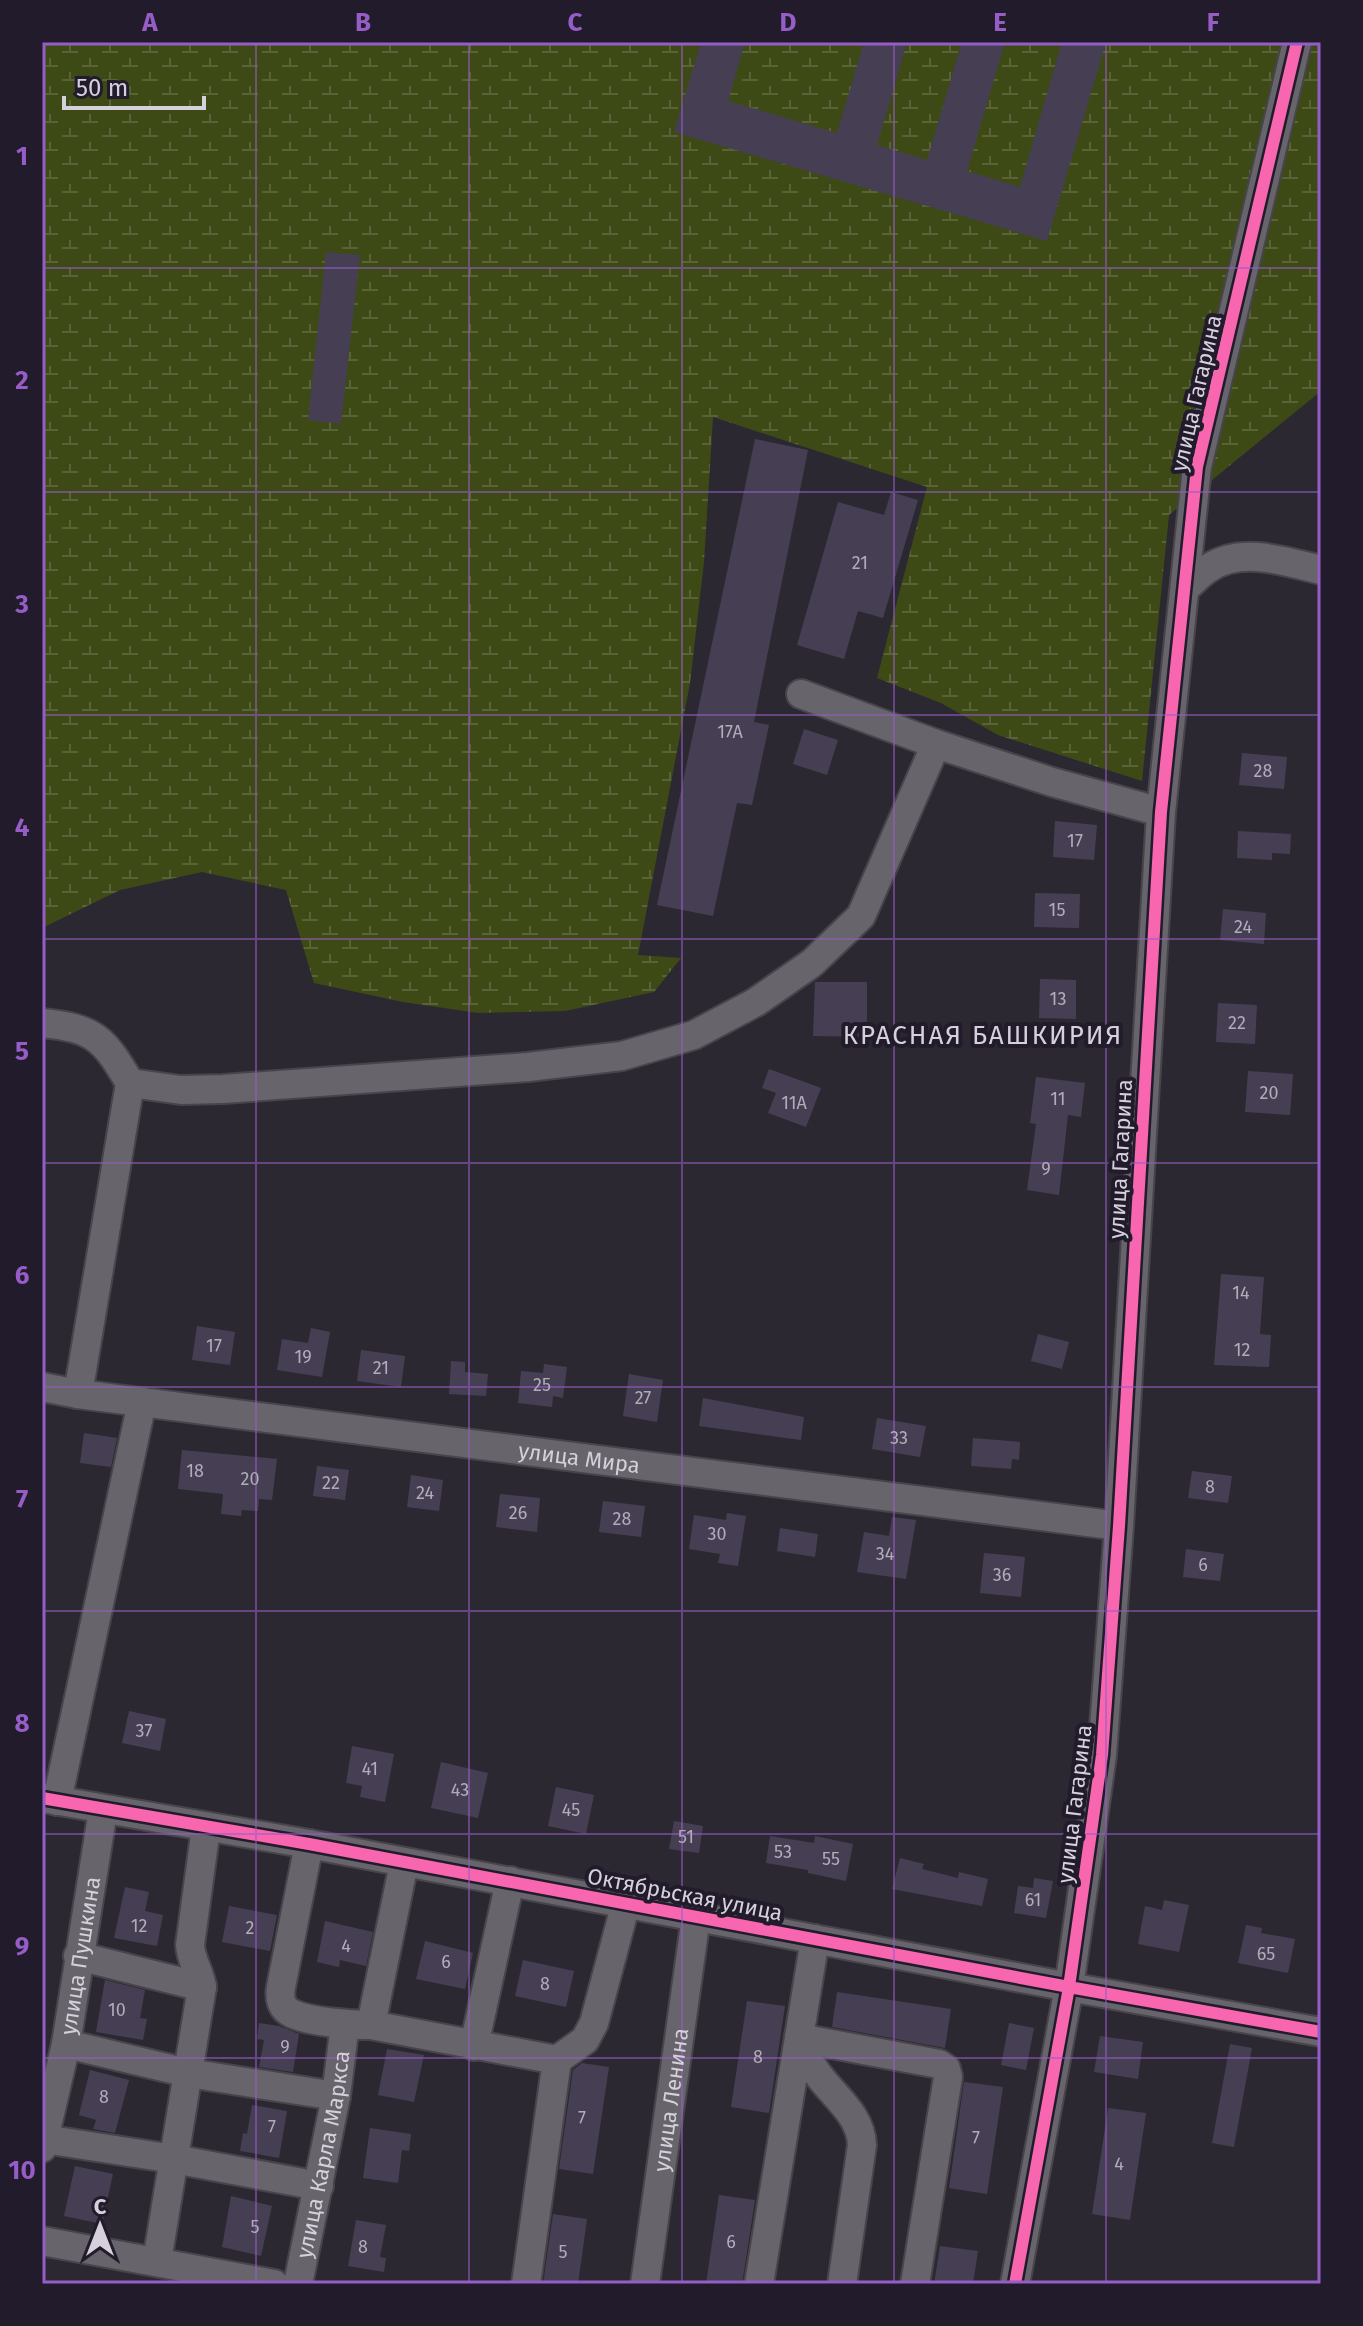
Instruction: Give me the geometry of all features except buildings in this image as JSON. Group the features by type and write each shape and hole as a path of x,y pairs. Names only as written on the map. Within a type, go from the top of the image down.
{"street":[{"name":"улица Гагарина","path":"1015,2284 1069,1987 1102,1755 1119,1526 1161,812 1197,467 1297,42"},
{"path":"1185,588 1211,566 1236,558 1264,557 1321,570"},
{"path":"801,694 936,744 1052,782 1161,812"},
{"path":"130,1083 181,1090 223,1089 528,1067 622,1056 694,1035 756,1002 812,963 861,916 936,744"},
{"path":"42,1023 69,1026 92,1034 111,1050 130,1083 78,1394"},
{"name":"улица Мира","path":"42,1387 1119,1526"},
{"path":"50,1799 142,1402"},
{"name":"Октябрьская улица","path":"50,1799 309,1844 1321,2032"},
{"name":"улица Пушкина","path":"43,2144 66,2044 103,1810"},
{"path":"157,2261 202,1987 191,1958 190,1945 206,1828"},
{"path":"309,1844 280,1997 285,2008 293,2014 557,2060 585,2040 594,2023 626,1903"},
{"name":"улица Карла Маркса","path":"298,2284 336,2096 404,1863"},
{"path":"474,2046 510,1881"},
{"name":"улица Ленина","path":"645,2284 696,1917"},
{"path":"759,2284 815,1939"},
{"path":"78,1956 202,1987"},
{"path":"799,2038 806,2058 862,2131 842,2284"},
{"path":"799,2038 939,2064 946,2069 948,2077 915,2284"},
{"path":"66,2044 188,2073 336,2096"},
{"path":"526,2284 557,2060"},
{"path":"43,2144 174,2159 319,2186"},
{"path":"42,2241 274,2284"}],"green space":[{"path":"42,42 1321,42 1321,391 1169,515 1142,781 998,735 941,703 877,678 927,487 713,417 704,562 690,683 638,955 681,958 654,992 565,1011 478,1013 403,1002 314,983 286,890 202,872 120,890 42,928"}],"cycle path":[{"path":"1015,2284 1069,1987 1102,1755 1119,1526 1161,812 1197,467 1297,42"},
{"path":"42,1798 309,1844 1321,2032"}],"district":[{"name":"КРАСНАЯ БАШКИРИЯ","path":"983,1035"}]}
